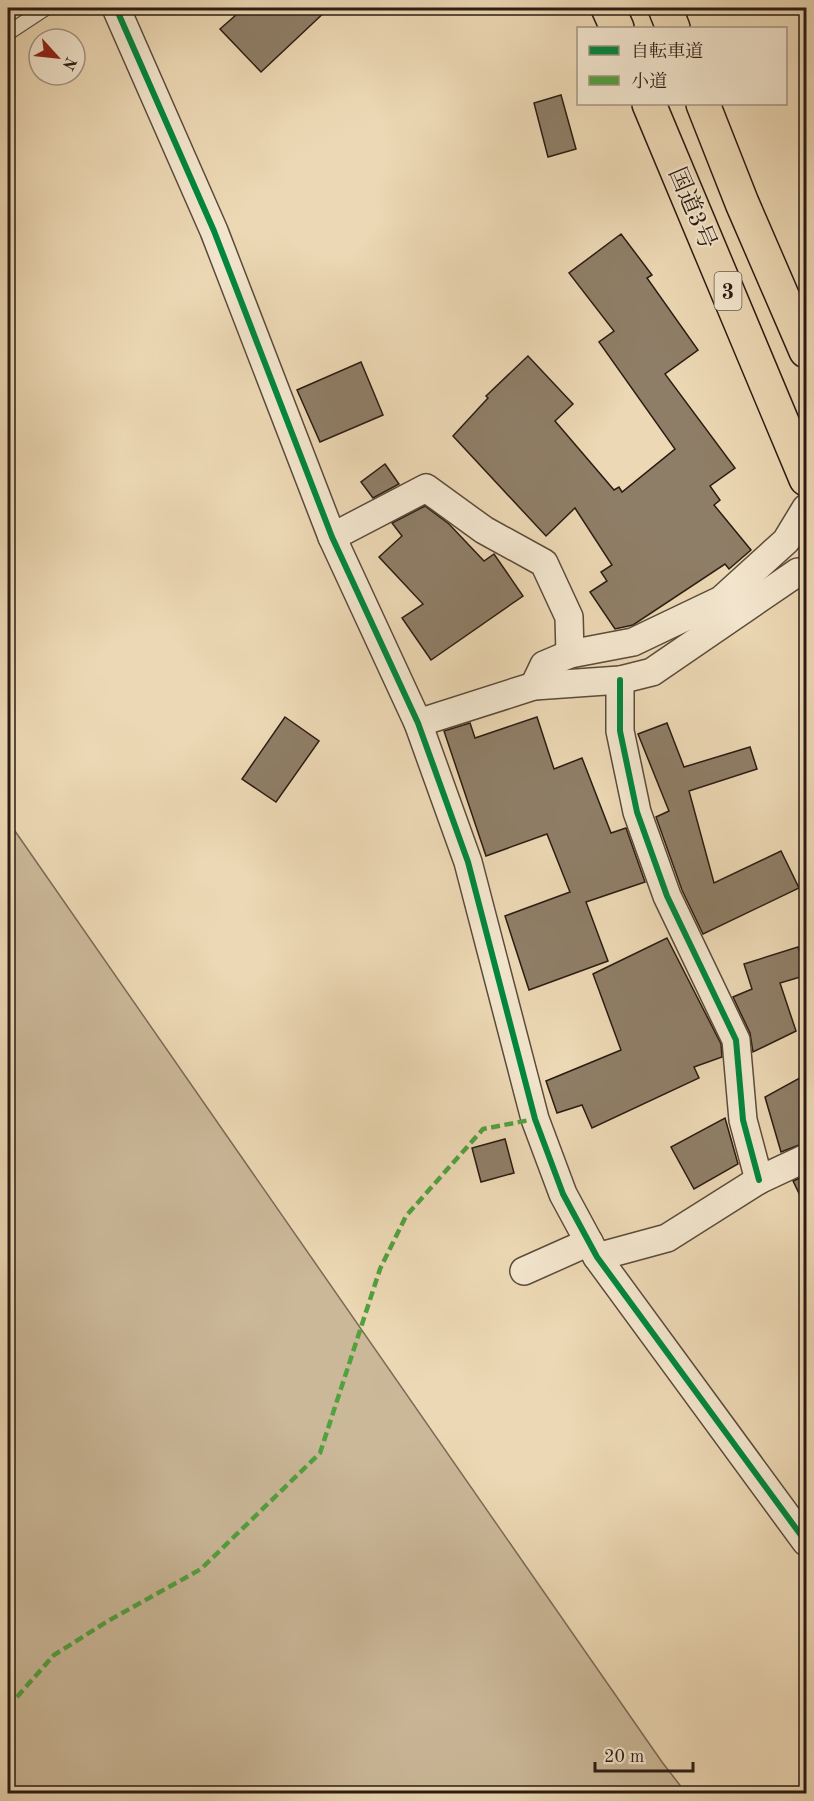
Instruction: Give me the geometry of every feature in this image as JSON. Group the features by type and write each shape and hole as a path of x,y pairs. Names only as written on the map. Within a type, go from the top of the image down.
{"highway":[{"path":"608,8 617,27"},
{"path":"665,8 673,27"},
{"name":"国道3号","path":"649,105 807,479"},
{"name":"国道3号","path":"703,105 742,203 807,351"}],"street":[{"path":"116,8 214,231 332,537 418,723 468,862 535,1119 563,1194 587,1249 807,1542"},
{"path":"332,537 426,488 484,530 544,563 569,617 570,654"},
{"path":"534,686 544,665 570,654 633,642 721,600 786,541 807,508"},
{"path":"418,723 534,686 620,680 652,672 798,572"},
{"path":"620,680 620,731 638,812 667,896 736,1040 743,1120 759,1180"},
{"path":"524,1272 587,1249 667,1238 759,1180 807,1158"}],"lane":[{"path":"8,33 46,8"}],"shaded area":[{"path":"8,821 662,1762 686,1793 8,1793"}],"building":[{"path":"244,8 329,8 261,72 220,29"},
{"path":"561,95 576,149 548,157 534,103"},
{"path":"621,234 652,275 647,278 698,350 665,374 735,468 710,486 720,500 714,505 751,550 729,569 725,564 633,625 615,629 590,592 607,581 601,572 612,565 575,508 546,536 453,436 488,398 486,396 528,356 573,404 555,421 614,490 619,487 622,492 675,449 599,342 614,331 569,273"},
{"path":"361,362 383,415 320,442 297,390"},
{"path":"385,464 399,484 373,498 361,482"},
{"path":"425,506 449,524 484,561 494,554 523,596 431,660 402,618 423,604 379,557 402,536 392,523"},
{"path":"285,717 319,741 276,802 242,779"},
{"path":"537,717 554,769 582,758 611,833 626,828 645,882 586,902 608,961 529,990 505,916 570,892 547,834 486,856 444,731 470,723 475,738"},
{"path":"667,723 684,767 750,747 757,769 689,791 714,883 781,851 799,888 703,934 682,890 656,817 669,811 638,734"},
{"path":"667,938 721,1044 722,1057 694,1067 699,1078 592,1128 582,1105 557,1113 546,1081 621,1050 593,974"},
{"path":"798,947 807,975 780,983 796,1031 753,1052 750,1033 733,997 752,989 744,964"},
{"path":"807,1074 807,1142 781,1152 765,1097"},
{"path":"725,1118 738,1164 694,1189 671,1147"},
{"path":"505,1139 514,1173 481,1182 472,1148"},
{"path":"807,1175 807,1210 793,1181"}],"marked path":[{"path":"8,1707 54,1655 108,1621 201,1569 320,1453 380,1269 406,1216 483,1129 535,1119"}],"cycle path":[{"path":"116,8 214,231 332,537 418,723 468,862 535,1119 563,1194 597,1257 806,1542"},
{"path":"620,680 620,731 637,812 667,896 736,1040 743,1120 759,1180"}]}
